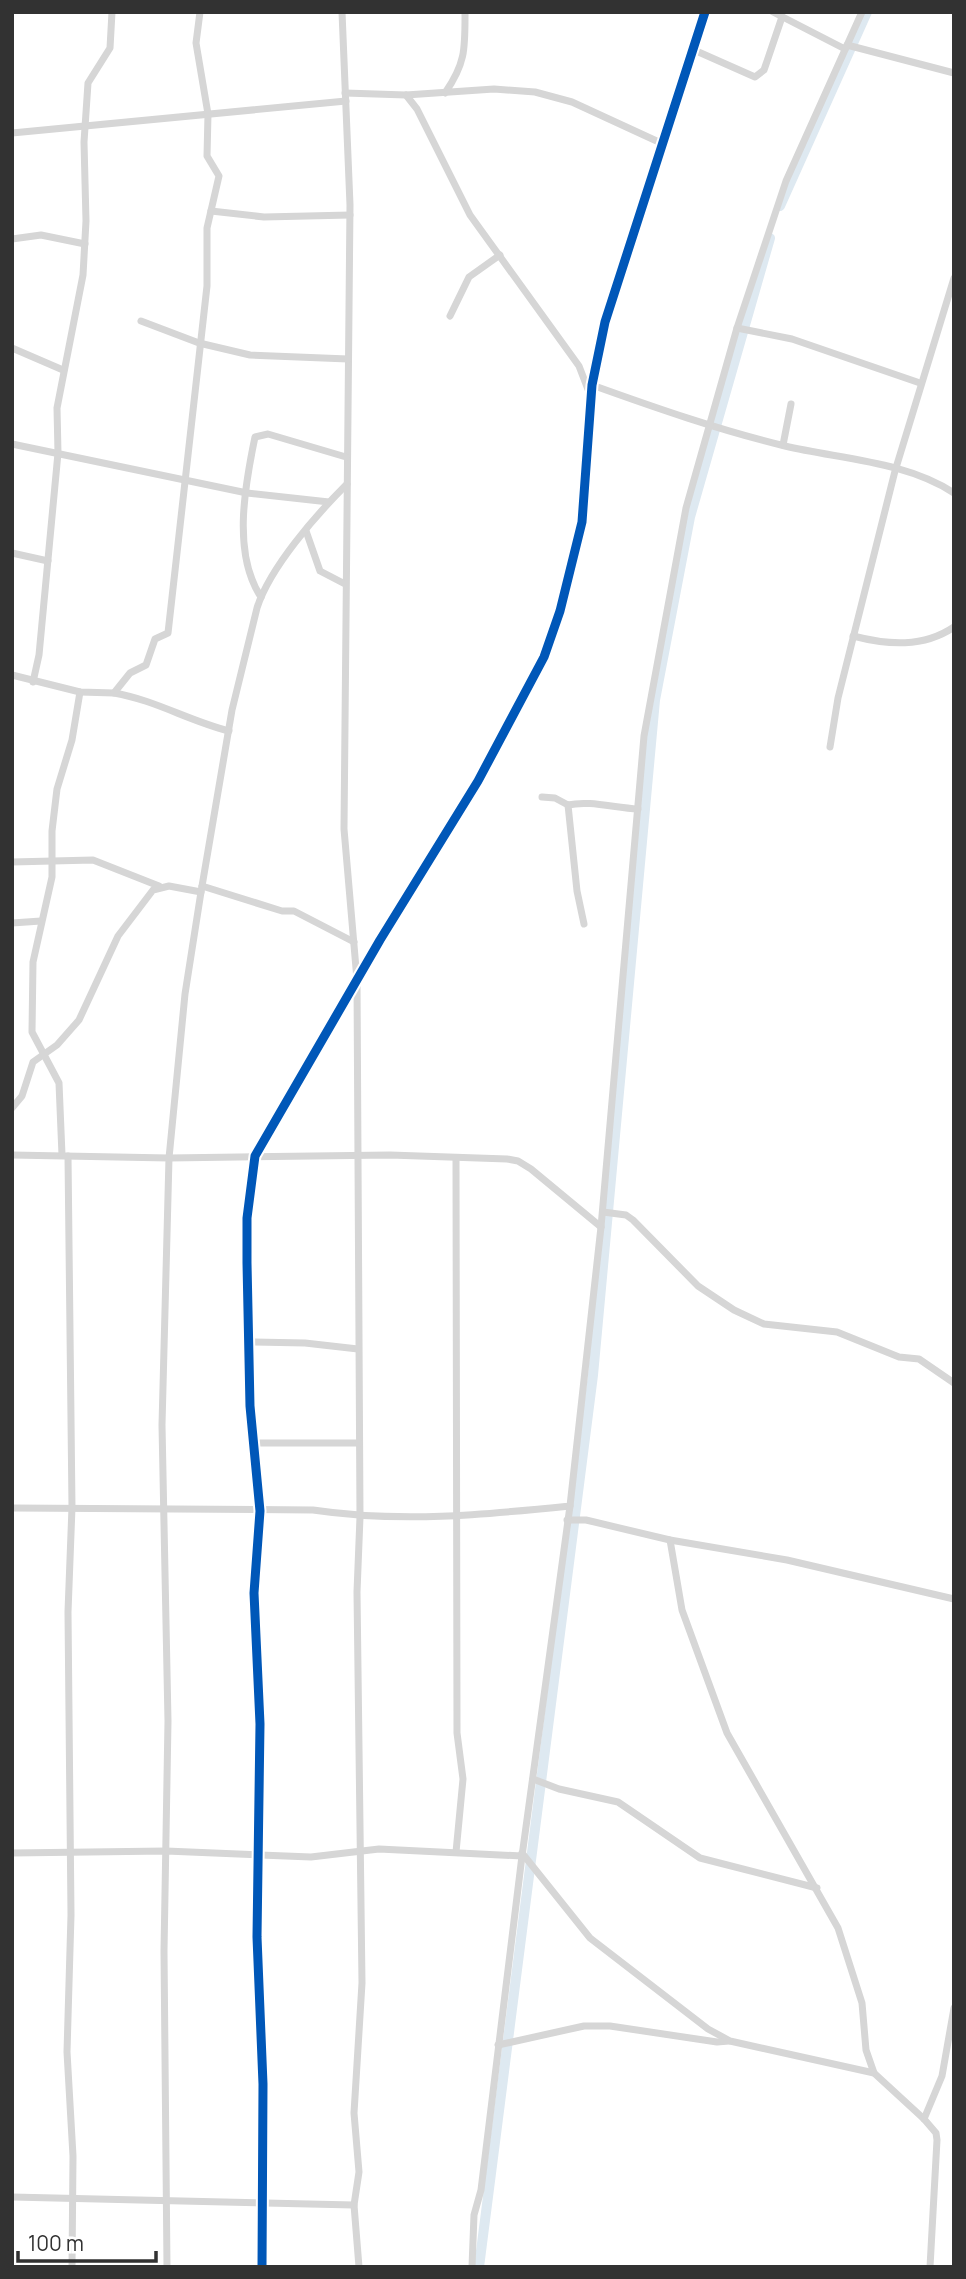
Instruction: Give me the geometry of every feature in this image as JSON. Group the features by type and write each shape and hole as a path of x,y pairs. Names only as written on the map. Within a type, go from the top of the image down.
{"street":[{"path":"33,682 58,453 57,408 80,294 85,244 84,150 89,83 110,48 112,12"},
{"path":"114,693 130,673 146,664 155,639 168,633 207,286 204,253 219,176 207,156 208,114 196,43 196,26 200,12"},
{"path":"342,12 350,215 344,829 357,981 360,1517 357,1592 362,1983 354,2113 359,2172 354,2205 359,2267"},
{"path":"445,93 458,74 466,54 465,12"},
{"path":"262,2267 260,2204 263,2127 257,1856 260,1724 254,1593 260,1511 250,1406 247,1219 255,1156 478,781 544,657 560,611 582,522 590,396 605,322 705,12"},
{"path":"774,12 846,47 954,73"},
{"path":"472,2267 474,2215 481,2190 522,1854 570,1506 603,1212 644,736 656,666 686,508 737,328 786,181 862,12"},
{"path":"694,50 755,77 764,70 782,17"},
{"path":"12,133 208,114 345,97 494,89 535,92 572,102 661,143"},
{"path":"406,95 417,108 470,215 579,366 590,396"},
{"path":"211,211 274,217 350,215"},
{"path":"12,239 41,235 85,244"},
{"path":"450,316 469,277 500,255"},
{"path":"830,747 853,636 896,468 954,278"},
{"path":"141,321 199,343 250,355 348,359"},
{"path":"737,328 792,338 920,383"},
{"path":"12,348 63,370"},
{"path":"592,385 708,426 783,445 896,468 940,484 954,493"},
{"path":"783,445 792,404"},
{"path":"261,597 248,577 245,559 247,493 254,442 258,435 306,443 346,457"},
{"path":"12,444 247,493 329,502"},
{"path":"167,2267 168,1735 163,1511 169,1158 186,994 201,889 229,731 261,597 306,531 347,484"},
{"path":"306,531 320,571 345,584"},
{"path":"12,553 48,561"},
{"path":"853,636 876,643 920,644 954,627"},
{"path":"12,675 80,692 114,693 158,703 199,723 229,731"},
{"path":"72,2267 67,2052 70,1854 68,1612 72,1507 65,1156 59,1083 34,1041 31,1022 33,962 51,886 52,831 57,789 72,740 80,692"},
{"path":"542,797 568,805 580,802 608,808 638,809"},
{"path":"568,805 577,891 584,925"},
{"path":"12,862 93,860 159,886 201,889 282,911 294,911 354,942"},
{"path":"12,1108 22,1096 33,1062 57,1045 79,1020 118,936 159,886"},
{"path":"12,923 41,920"},
{"path":"12,1155 169,1158 357,1156 518,1161 601,1227"},
{"path":"456,1158 456,1518 460,1661 457,1733 463,1779 456,1852"},
{"path":"603,1212 626,1215 633,1220 698,1286 734,1310 764,1324 837,1332 899,1357 919,1359 954,1383"},
{"path":"250,1342 305,1343 358,1349"},
{"path":"254,1443 359,1443"},
{"path":"12,1508 313,1510 360,1517 456,1518 570,1506"},
{"path":"567,1520 586,1520 670,1540 787,1560 954,1599"},
{"path":"670,1540 682,1610 727,1732 838,1928 862,2003 866,2050 874,2073 936,2133 930,2267"},
{"path":"533,1779 559,1789 618,1802 700,1858 817,1888"},
{"path":"12,1853 166,1851 257,1856 336,1856 388,1849 522,1854 590,1938 686,2013 730,2041"},
{"path":"924,2119 942,2076 954,2008"},
{"path":"498,2045 584,2026 610,2026 717,2042 730,2041 874,2073"},
{"path":"12,2197 72,2196 354,2205"}],"waterway":[{"path":"780,206 867,12"},
{"path":"479,2267 593,1375 655,700 690,517 770,238"}],"cycle path":[{"path":"262,2267 263,2084 257,1937 260,1724 254,1593 260,1511 250,1406 247,1263 247,1218 255,1156 380,940 478,781 544,657 560,611 582,522 592,385 605,322 705,12"}]}
